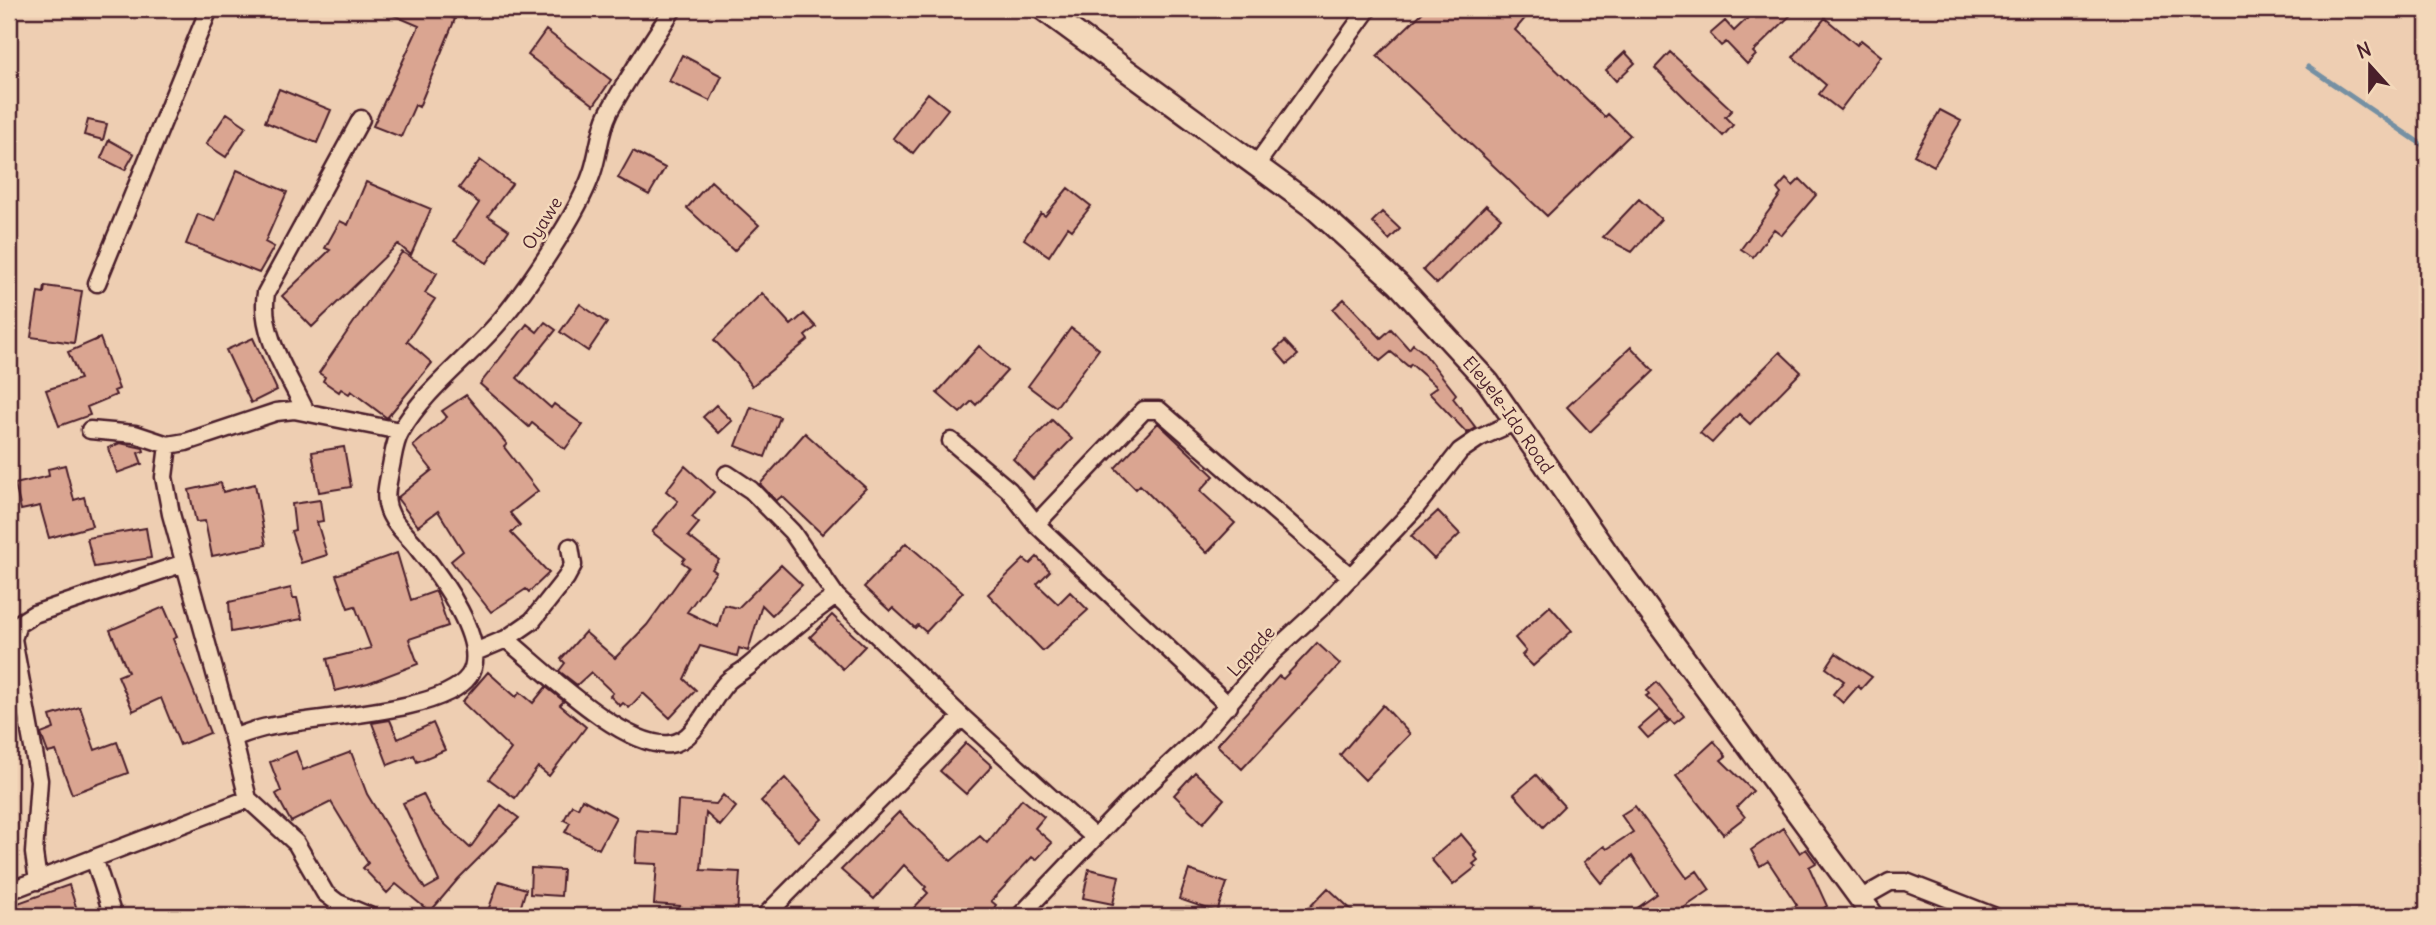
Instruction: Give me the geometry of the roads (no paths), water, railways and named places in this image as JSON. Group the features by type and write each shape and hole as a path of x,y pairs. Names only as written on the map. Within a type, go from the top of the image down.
{"main road":[{"name":"Eleyele-Ido Road","path":"1043,9 1313,206 1398,284 1488,382 1614,563 1869,911"}],"street":[{"path":"97,283 209,9"},
{"name":"Oyawe","path":"400,431 426,399 501,320 538,266 583,192 609,113 673,9"},
{"path":"1256,165 1368,9"},
{"path":"305,410 267,330 263,310 266,293 361,119"},
{"path":"1036,524 1144,410 1151,408 1159,410 1351,576"},
{"path":"90,430 135,434 167,444 186,442 276,412 305,410 400,431 386,495 388,508 394,521 442,577 466,624 475,652 474,667 458,688 441,696 372,712 268,727 233,738"},
{"name":"Lapade","path":"1020,916 1094,837 1229,706 1273,652 1351,576 1416,507 1460,451 1479,438 1516,422"},
{"path":"951,441 1009,491 1036,524 1229,706"},
{"path":"167,444 164,477 184,563 248,799 296,842 325,893 338,903 369,916"},
{"path":"727,474 751,490 792,532 836,596 962,717 1094,837"},
{"path":"475,652 506,639 532,621 573,565 570,547"},
{"path":"38,881 34,853 38,780 13,639 18,624 34,614 184,563"},
{"path":"506,639 619,730 642,739 670,744 686,738 727,681 747,668 800,620 836,596"},
{"path":"765,916 962,717"},
{"path":"9,891 248,799"},
{"path":"94,858 113,916"},
{"path":"1869,911 1890,882 1906,882 1993,916"}],"waterway":[{"path":"2308,67 2427,148"}]}
